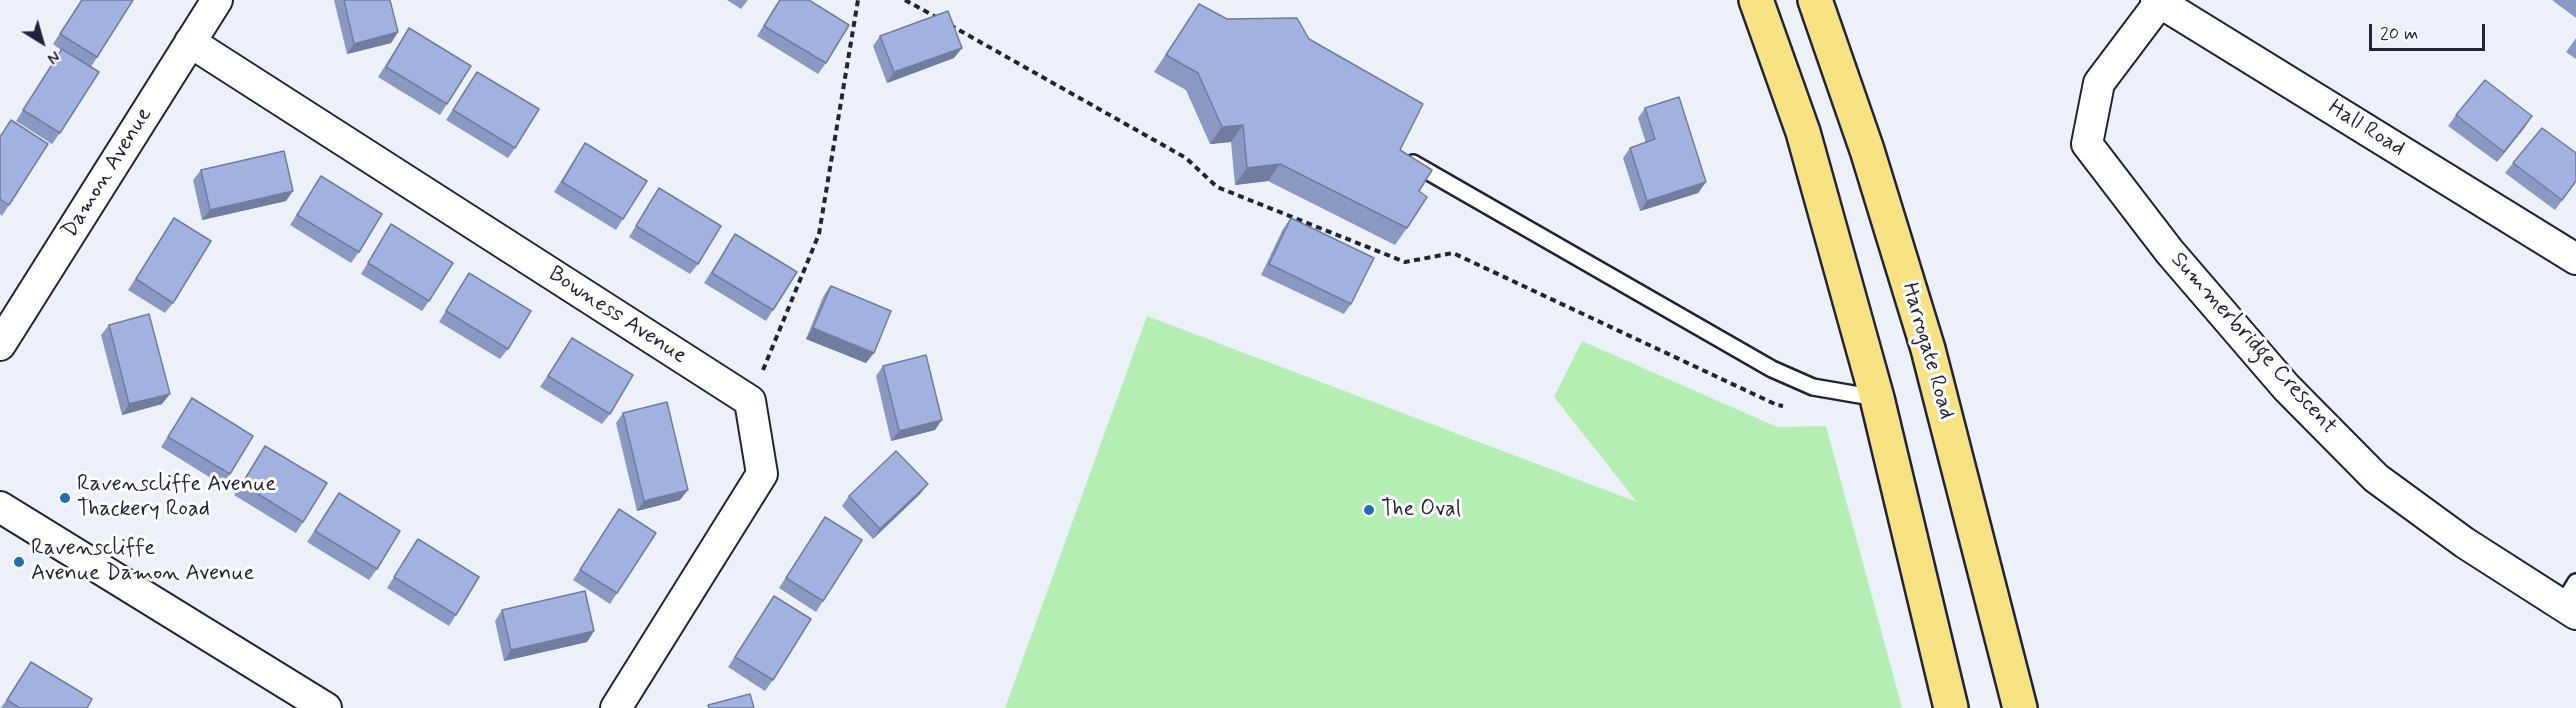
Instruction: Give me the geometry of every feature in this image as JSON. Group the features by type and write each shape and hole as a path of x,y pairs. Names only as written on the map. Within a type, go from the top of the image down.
{"highway":[{"path":"1756,0 1803,132 1877,398 1952,708"},
{"name":"Harrogate Road","path":"1815,0 1867,150 1928,349 2020,708"}],"street":[{"name":"Damon Avenue","path":"0,345 217,0"},
{"name":"Hall Road","path":"2158,1 2576,259"},
{"name":"Summerbridge Crescent","path":"2158,1 2098,83 2086,144 2184,269 2286,387 2376,478 2465,543 2571,600"},
{"name":"Bowness Avenue","path":"190,42 750,401"},
{"path":"616,708 762,474 750,401"},
{"path":"0,507 326,708"}],"lane":[{"path":"1413,163 1772,369 1814,387 1877,398"}],"path":[{"path":"750,401 819,234 858,0"},
{"path":"905,0 936,18"},
{"path":"947,23 1186,158 1217,188 1405,262 1453,253 1777,405 1788,406"}],"green space":[{"name":"The Oval","path":"1147,316 1637,502 1554,397 1582,341 1777,427 1826,426 1902,708 1005,708"}],"building":[{"path":"82,0 133,0 97,57 60,34"},
{"path":"344,0 390,0 398,32 354,44"},
{"path":"780,0 809,0 849,25 826,63 764,26"},
{"path":"1199,4 1227,19 1297,18 1309,39 1423,104 1400,150 1432,170 1419,191 1427,197 1407,228 1280,164 1247,168 1243,125 1222,127 1198,73 1166,55"},
{"path":"948,11 962,48 894,72 880,36"},
{"path":"409,28 471,66 447,104 386,67"},
{"path":"62,49 99,72 60,133 23,110"},
{"path":"477,72 539,109 515,148 453,110"},
{"path":"2485,80 2532,116 2504,152 2456,115"},
{"path":"1679,97 1706,182 1647,201 1630,148 1655,139 1645,108"},
{"path":"11,120 48,144 9,205 0,199 0,137"},
{"path":"2542,128 2576,153 2576,181 2562,200 2513,163"},
{"path":"585,143 647,181 623,219 562,182"},
{"path":"284,151 293,191 210,210 201,170"},
{"path":"321,176 382,214 359,252 297,215"},
{"path":"659,188 721,226 698,264 636,226"},
{"path":"174,218 211,241 173,303 136,279"},
{"path":"1291,218 1374,258 1351,304 1269,264"},
{"path":"391,224 453,263 429,301 368,263"},
{"path":"735,234 797,272 773,310 712,273"},
{"path":"469,273 531,311 508,349 446,311"},
{"path":"831,286 891,311 874,353 813,328"},
{"path":"149,314 170,394 129,404 109,325"},
{"path":"572,338 633,375 610,414 548,376"},
{"path":"926,355 942,420 899,431 883,366"},
{"path":"192,398 253,436 230,474 168,437"},
{"path":"667,402 688,490 644,501 623,413"},
{"path":"265,446 327,483 303,522 242,484"},
{"path":"896,451 928,484 880,529 849,496"},
{"path":"339,493 400,531 377,569 315,531"},
{"path":"619,509 656,533 617,593 580,570"},
{"path":"825,517 862,540 823,601 786,578"},
{"path":"418,539 479,577 456,615 394,577"},
{"path":"585,591 594,631 511,650 502,610"},
{"path":"774,596 811,619 773,680 735,657"},
{"path":"31,662 92,699 87,708 20,708 7,700"},
{"path":"750,694 754,708 709,708 708,705"}],"place":[{"name":"Ravenscliffe Avenue Thackery Road","path":"65,498"},
{"name":"The Oval","path":"1369,510"},
{"name":"Ravenscliffe Avenue Damon Avenue","path":"19,562"}]}
